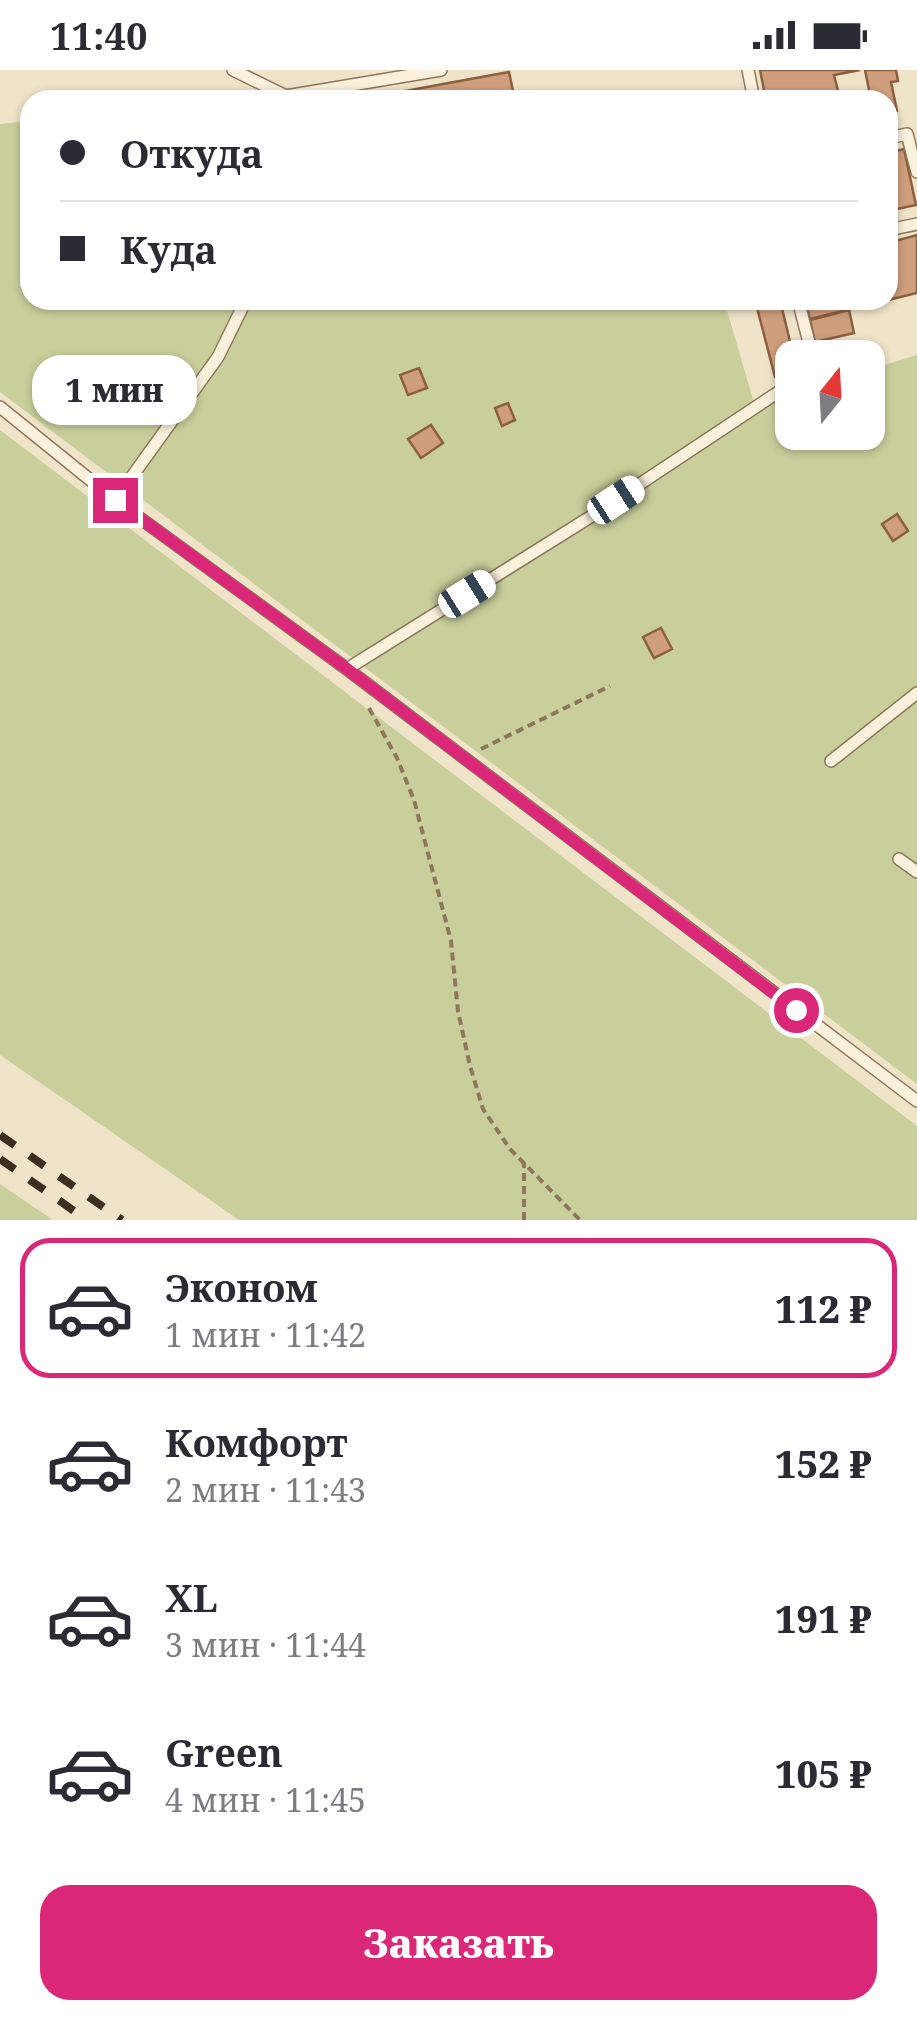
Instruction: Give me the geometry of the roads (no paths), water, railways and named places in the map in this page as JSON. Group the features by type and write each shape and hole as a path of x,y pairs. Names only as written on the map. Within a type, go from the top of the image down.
{"lane":[{"path":"233,70 274,90"},
{"path":"322,90 442,70"},
{"path":"898,136 907,134 917,172"},
{"path":"115,500 218,357 241,310"},
{"path":"801,310 808,340"},
{"path":"347,669 587,519 775,394"},
{"path":"0,407 115,500 347,669 917,1102"},
{"path":"831,761 917,693"},
{"path":"899,859 917,872"}],"railway":[{"path":"0,1135 122,1220"},
{"path":"0,1159 87,1220"}]}
